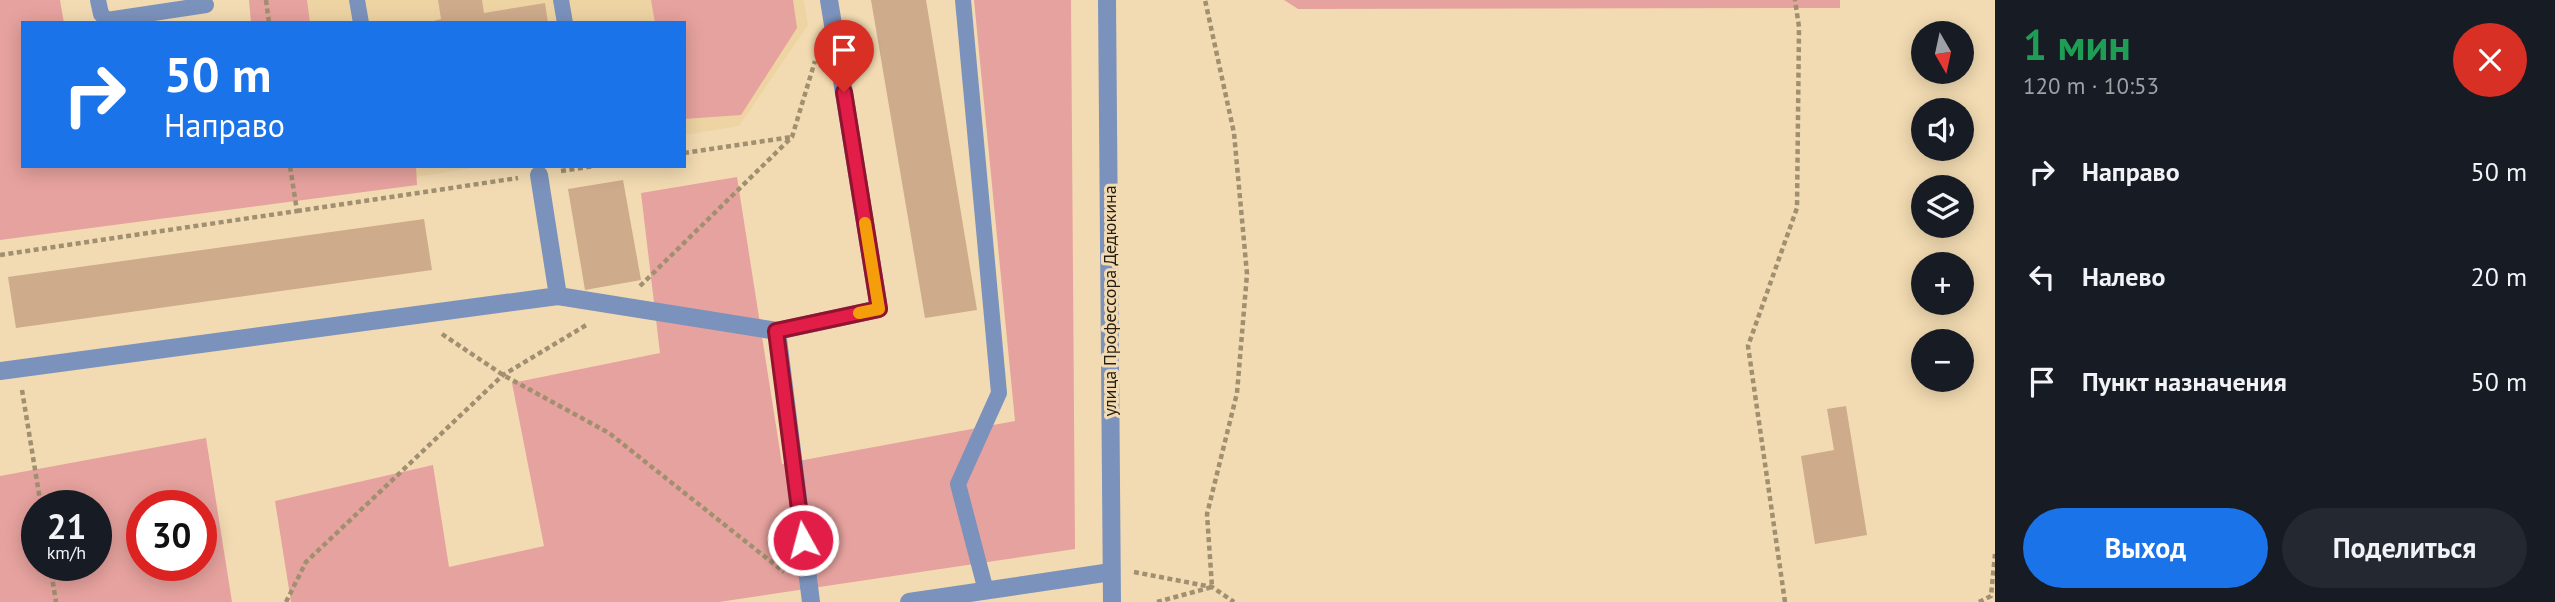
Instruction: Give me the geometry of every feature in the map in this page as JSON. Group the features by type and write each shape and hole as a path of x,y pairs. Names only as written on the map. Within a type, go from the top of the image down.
{"street":[{"path":"0,371 558,296 776,331 879,309 829,0"},
{"name":"улица Профессора Дедюкина","path":"1107,0 1112,602"},
{"path":"539,175 558,296"},
{"path":"776,331 810,597"},
{"path":"909,602 1111,572"}],"lane":[{"path":"98,0 101,14 107,20 206,5"},
{"path":"357,0 360,21"},
{"path":"561,0 565,21"},
{"path":"963,0 999,393 958,484 986,590"}],"path":[{"path":"266,0 269,21"},
{"path":"1205,0 1234,133 1247,274 1237,393 1207,514 1212,587"},
{"path":"1785,602 1748,346 1797,208 1799,27 1795,0"},
{"path":"286,602 306,562 503,375 619,306 792,137 819,48"},
{"path":"686,153 792,137"},
{"path":"290,168 297,211"},
{"path":"0,255 583,168"},
{"path":"411,314 503,375 609,433 810,597"},
{"path":"19,369 38,490"},
{"path":"1979,602 1990,596 1995,554"},
{"path":"1130,571 1212,587 1234,602"},
{"path":"53,581 56,602"},
{"path":"1157,602 1212,587"}],"shaded area":[{"path":"0,0 60,0 64,21 21,21 21,168 416,168 417,185 0,240"},
{"path":"249,0 307,0 310,21 251,21"},
{"path":"294,0 804,0 808,25 739,126 686,135 686,21 298,21"},
{"path":"651,0 793,0 797,28 741,115 686,119 686,21 655,21"},
{"path":"974,0 1071,0 1075,549 719,602 291,602 275,501 433,465 449,567 544,546 512,383 660,353 641,193 737,177 782,464 1015,421"},
{"path":"1284,0 1840,0 1840,8 1298,9"},
{"path":"320,168 472,168 323,192"},
{"path":"206,438 214,490 126,490 126,581 217,581 217,507 232,602 0,602 0,476"}],"building":[{"path":"438,0 482,0 484,13 545,3 548,21 434,21 441,19"},
{"path":"871,0 926,0 977,310 925,318"},
{"path":"623,180 641,280 585,290 568,189"},
{"path":"424,219 432,270 16,328 8,277"},
{"path":"1846,406 1867,535 1815,544 1801,456 1834,450 1827,409"}],"slow traffic":[{"path":"859,313 879,309 865,223"}],"route":[{"path":"803,540 776,331 879,309 844,92"}]}
